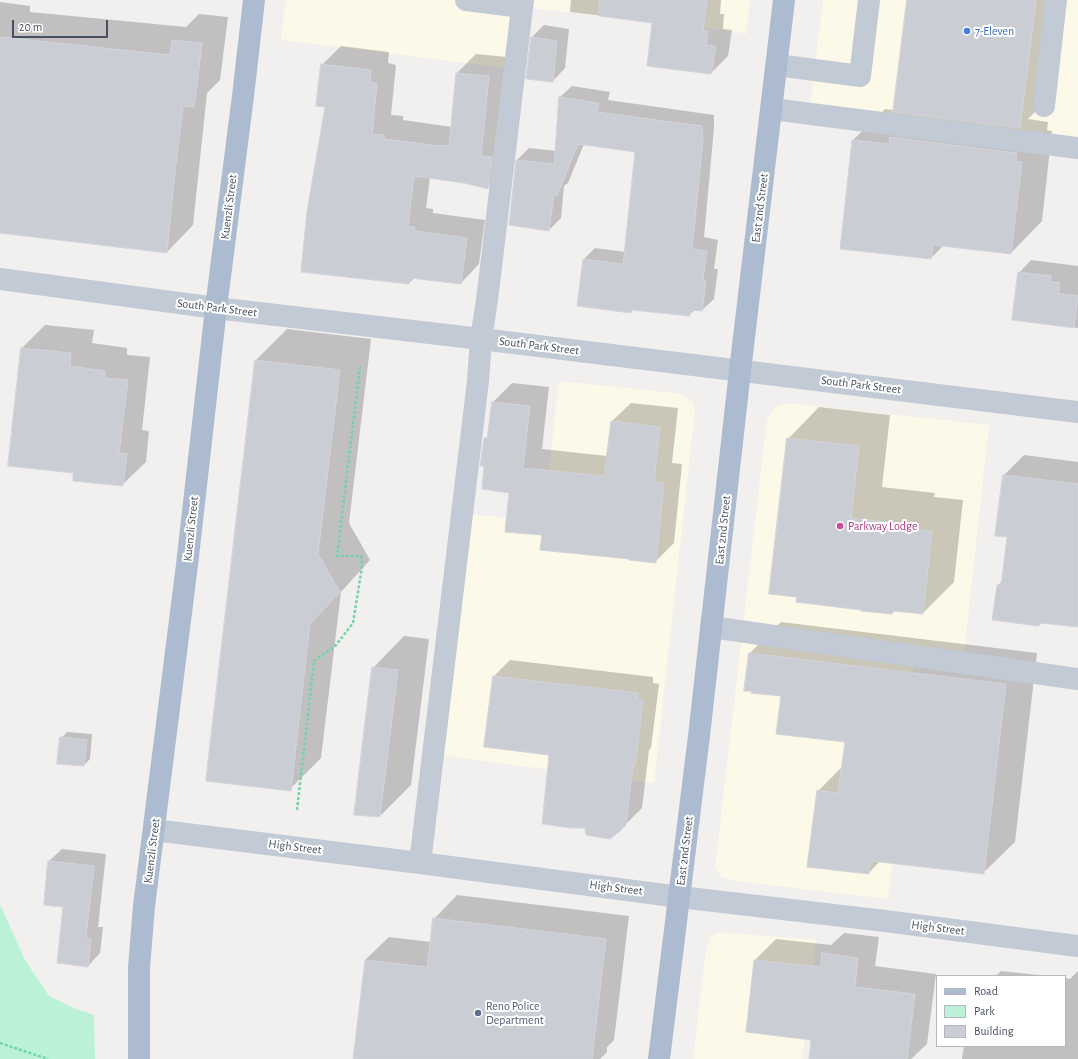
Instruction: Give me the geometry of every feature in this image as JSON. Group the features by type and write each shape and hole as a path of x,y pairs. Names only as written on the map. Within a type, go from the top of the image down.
{"main road":[{"path":"238,0 245,76"},
{"name":"Kuenzli Street","path":"138,1059 139,968 144,906 186,573 216,308 254,0"},
{"name":"East 2nd Street","path":"659,1059 680,897 784,0"}],"street":[{"path":"420,863 478,381 481,339 487,300 522,4 466,0"},
{"path":"777,65 860,76 869,0"},
{"path":"1044,106 1056,0"},
{"path":"772,109 1078,148"},
{"name":"South Park Street","path":"0,279 216,308 1078,412"},
{"path":"711,627 1078,679"},
{"name":"High Street","path":"154,830 1078,946"}],"path":[{"path":"297,810 314,661 336,645 352,623 362,566 361,556 337,556 360,367"},
{"path":"0,1043 48,1059"}],"shaded area":[{"path":"286,0 750,0 746,34 522,7 514,69 281,40"},
{"path":"823,0 1078,0 1078,148 809,113"},
{"path":"559,381 682,394 692,401 695,410 654,783 440,755 470,514 543,522"},
{"path":"784,404 796,404 989,425 963,663 915,656 888,899 735,881 722,877 715,868 767,419 774,408"},
{"path":"717,933 816,940 802,1059 693,1059 705,957 710,937"}],"green space":[{"path":"0,904 25,960 49,996 74,1008 94,1015 95,1059 0,1059"}],"building":[{"path":"600,0 707,0 703,30 708,31 706,45 716,46 711,74 647,66 652,23 599,16"},
{"name":"7-Eleven","path":"907,0 1036,0 1020,128 893,112"},
{"path":"0,37 170,55 172,40 202,43 194,107 183,106 167,253 0,233"},
{"path":"531,37 557,41 553,82 526,79"},
{"path":"321,64 371,70 370,82 377,84 372,134 384,135 385,139 440,146 449,146 456,73 489,76 481,156 492,157 488,189 464,183 414,176 408,227 415,227 415,231 467,238 461,284 410,278 409,284 301,272 307,211 325,107 316,106"},
{"path":"559,97 599,103 597,112 702,126 703,140 692,249 707,251 703,280 706,281 702,311 690,310 690,316 632,310 631,313 577,306 583,259 623,264 635,152 578,144 557,196 554,195 549,231 509,225 516,160 554,164"},
{"path":"890,137 1017,153 1016,161 1022,162 1011,254 933,245 931,259 840,249 852,140 889,144"},
{"path":"1018,272 1051,276 1050,281 1060,283 1058,293 1078,296 1074,328 1012,320"},
{"path":"21,348 71,353 70,366 105,371 104,378 128,380 119,453 127,454 123,486 73,481 73,473 8,466"},
{"path":"255,360 340,370 318,554 340,592 310,624 291,791 206,781"},
{"path":"492,402 530,406 523,468 604,476 611,421 660,427 654,482 664,483 656,563 540,550 542,535 505,532 509,493 482,489 484,466 480,466 484,438 487,438"},
{"name":"Parkway Lodge","path":"787,438 859,446 851,518 904,524 903,528 932,531 923,614 893,611 892,614 861,611 796,602 797,597 769,594"},
{"path":"1003,475 1078,484 1078,627 1040,623 1039,626 992,620 997,585 1001,586 1007,537 995,536"},
{"path":"749,653 1006,684 984,874 871,861 869,874 807,867 817,790 838,793 845,742 776,734 781,696 744,691"},
{"path":"372,667 398,670 380,817 354,815"},
{"path":"493,676 638,693 637,700 643,700 626,825 610,839 586,835 585,828 571,828 542,824 549,755 484,747"},
{"path":"60,737 87,740 84,766 57,764"},
{"path":"48,861 94,866 86,938 91,939 88,967 57,963 63,907 44,905"},
{"name":"Reno Police Department","path":"433,918 606,939 592,1059 353,1059 365,960 427,967"},
{"path":"822,953 858,958 855,987 915,994 907,1059 809,1059 811,1040 746,1032 754,960 820,967"}],"place":[{"name":"7-Eleven","path":"967,31"},
{"name":"Parkway Lodge","path":"840,526"},
{"name":"Reno Police Department","path":"478,1013"}]}
